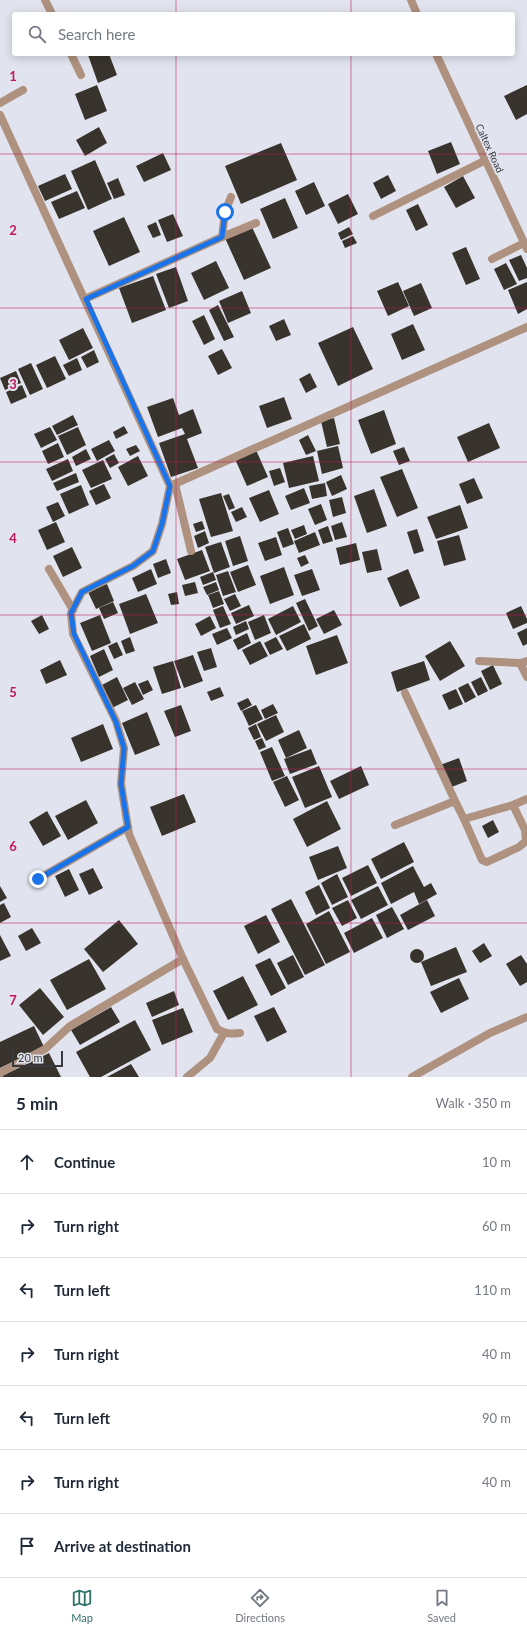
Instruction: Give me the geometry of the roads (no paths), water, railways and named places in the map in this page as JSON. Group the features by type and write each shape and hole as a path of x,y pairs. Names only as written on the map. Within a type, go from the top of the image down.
{"street":[{"path":"45,0 51,12"},
{"path":"411,0 416,12"},
{"path":"72,56 81,75"},
{"name":"Caltex Road","path":"437,56 484,161 525,246"},
{"path":"0,103 24,90"},
{"path":"0,116 173,485 191,551"},
{"path":"373,216 484,161"},
{"path":"222,237 225,212 231,197"},
{"path":"86,299 256,222"},
{"path":"492,259 525,246"},
{"path":"173,485 527,328"},
{"path":"173,485 153,551 133,566 82,592 71,613 74,634 116,722 124,748 121,784 129,834 183,959 217,1029 224,1033 231,1034 240,1032"},
{"path":"48,569 72,610"},
{"path":"479,661 523,662 527,677"},
{"path":"405,693 482,860 487,862 519,847 526,841 525,830 513,805"},
{"path":"464,819 513,805 527,798"},
{"path":"395,825 455,801"},
{"path":"38,879 128,827"},
{"path":"0,1074 45,1049 70,1026 183,959"},
{"path":"412,1077 490,1033 527,1017"},
{"path":"187,1077 210,1058 224,1033"}]}
